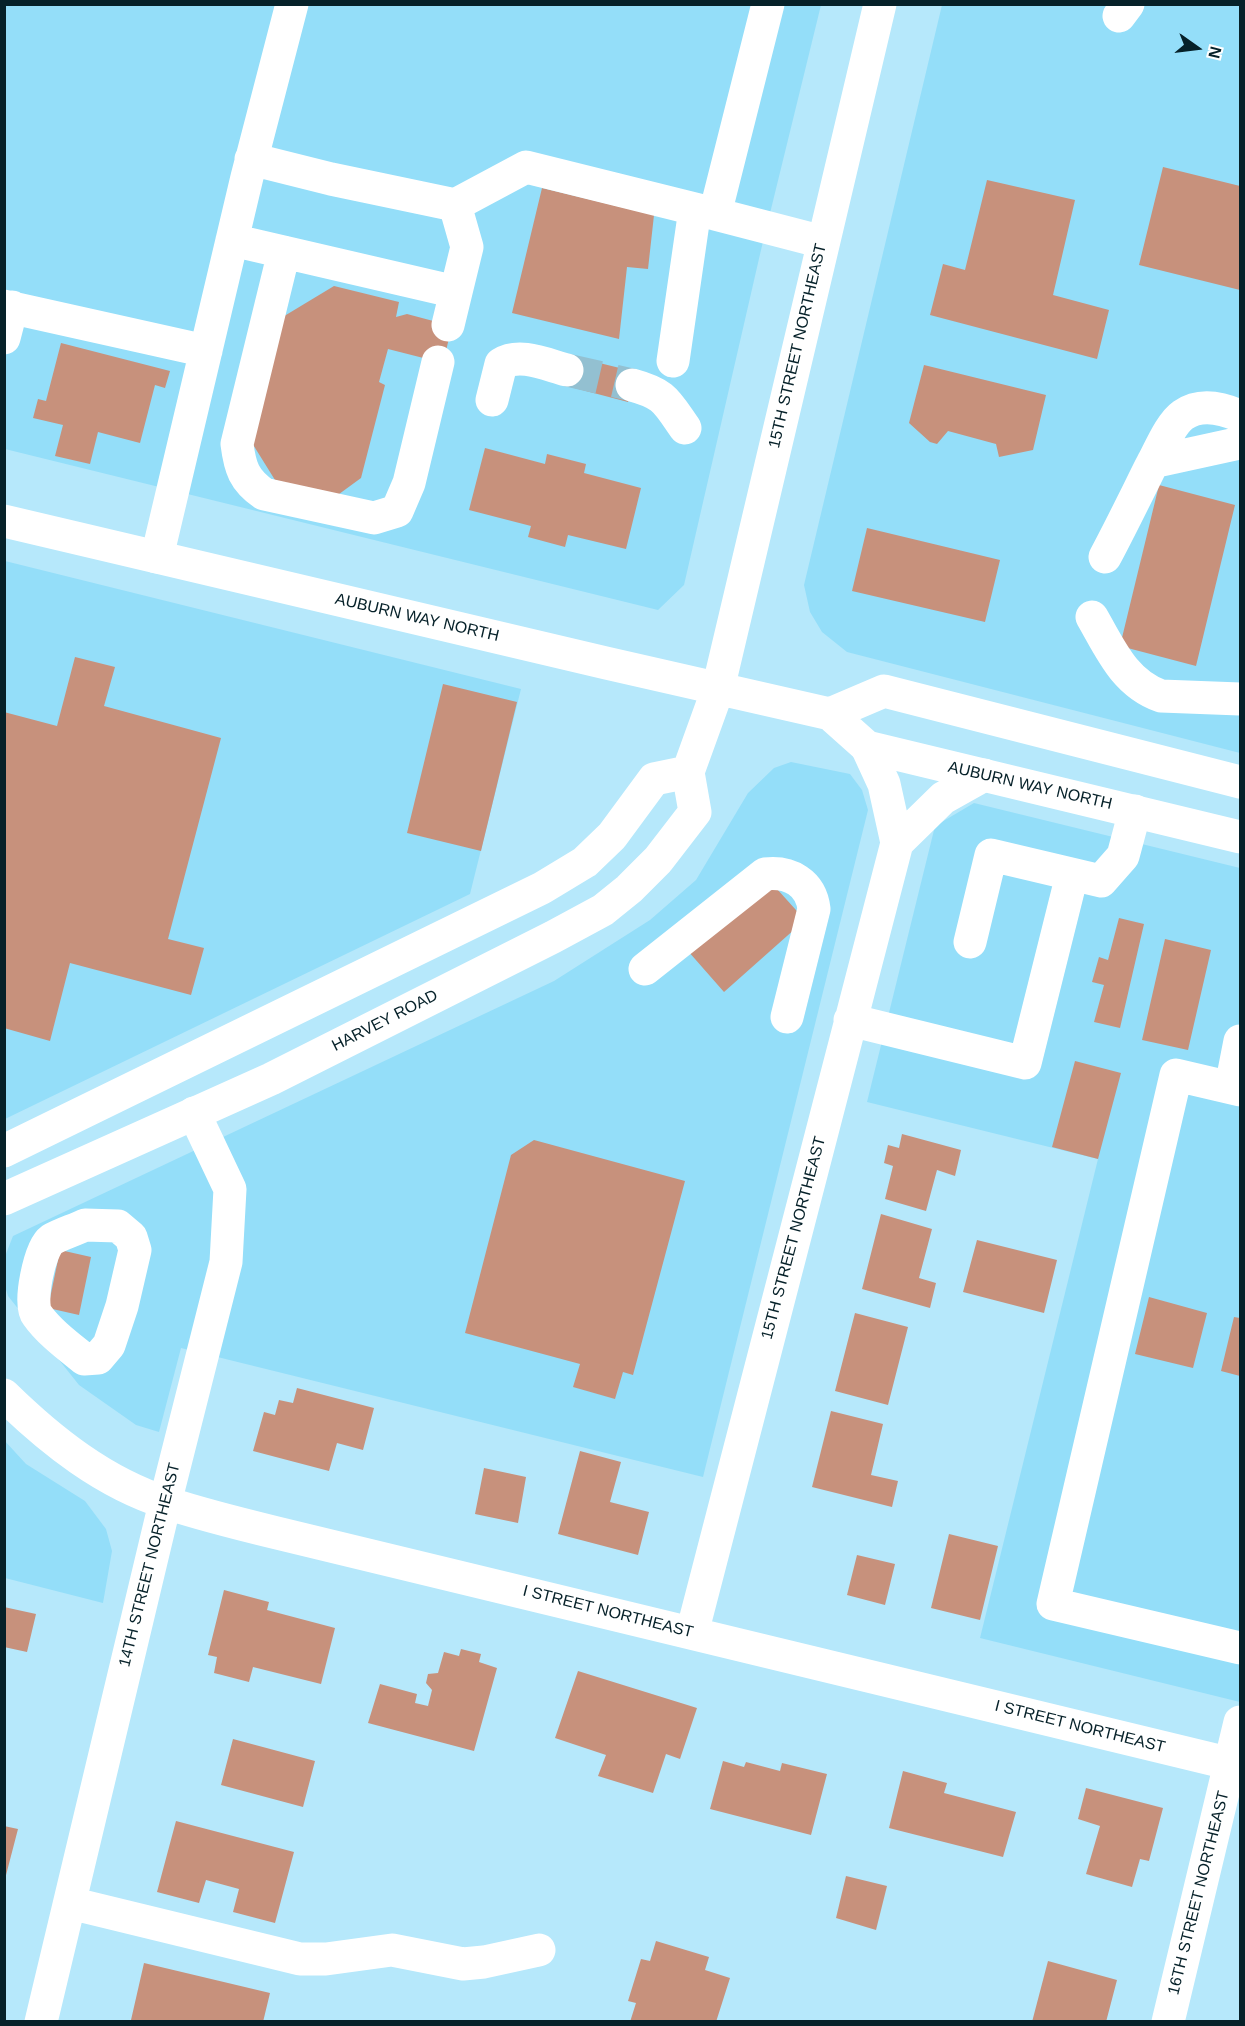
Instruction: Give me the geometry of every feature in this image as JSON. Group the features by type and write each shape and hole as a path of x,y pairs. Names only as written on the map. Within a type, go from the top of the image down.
{"main road":[{"path":"157,557 251,159 292,4"},
{"path":"673,361 705,212 768,4"},
{"name":"15TH STREET NORTHEAST","path":"718,689 880,4"},
{"path":"251,159 331,179 455,205 526,167 823,242"},
{"path":"448,325 467,247 455,205"},
{"path":"232,240 456,292"},
{"path":"284,252 237,444 240,467 252,486 264,494 374,518 397,511 409,483 438,362"},
{"path":"7,317 206,351"},
{"path":"492,400 501,364 507,360 525,359 567,370"},
{"path":"632,385 653,391 664,398 685,428"},
{"path":"1105,557 1153,462 1174,424 1182,415 1197,408 1211,407 1240,416"},
{"path":"1153,462 1240,443"},
{"name":"AUBURN WAY NORTH","path":"4,521 830,714 867,747 1240,837"},
{"path":"1092,617 1124,671 1149,692 1161,696 1240,699"},
{"name":"HARVEY ROAD","path":"4,1199 272,1079 603,910 629,889 658,860 695,812 688,772 718,689"},
{"path":"830,714 884,691 1240,782"},
{"name":"15TH STREET NORTHEAST","path":"692,1633 897,843 884,784 867,747"},
{"path":"4,1151 542,888 585,862 612,836 654,779 688,772"},
{"path":"897,843 943,798 984,775"},
{"path":"970,942 991,855 1101,882 1123,856 1135,811"},
{"path":"645,969 765,874 778,872 789,875 804,884 813,898 814,909 787,1017"},
{"path":"850,1020 1025,1063 1072,875"},
{"path":"272,1079 295,1042 389,993 392,981 382,968"},
{"path":"1240,1041 1236,1089 1176,1075 1053,1604 1240,1648"},
{"name":"14TH STREET NORTHEAST","path":"41,2022 165,1503 226,1262 230,1189 194,1113"},
{"name":"I STREET NORTHEAST","path":"4,1395 53,1440 79,1459 114,1480 165,1503 277,1533 1236,1765"},
{"name":"16TH STREET NORTHEAST","path":"1168,2022 1236,1765 1240,1722"},
{"path":"70,1903 300,1959 326,1959 392,1950 463,1964 484,1962 539,1950"}],"shaded area":[{"path":"5,5 821,5 761,250 684,585 658,610 5,449"},
{"path":"942,5 1240,5 1240,753 847,652 822,632 810,612 804,585"},
{"path":"5,561 521,689 470,894 5,1119"},
{"path":"791,762 850,774 862,790 868,810 703,1477 181,1348 159,1432 136,1425 79,1385 8,1296 5,1286 4,1259 13,1236 554,981 650,920 696,880 748,793 774,768"},
{"path":"974,803 1240,868 1240,1702 980,1638 1098,1159 867,1102 935,826"},
{"path":"4,1440 26,1464 85,1501 106,1529 112,1551 103,1603 5,1578"}],"building":[{"path":"1163,167 1240,186 1240,290 1139,265"},
{"path":"987,180 1075,200 1053,295 1109,310 1097,359 930,315 943,264 965,270"},
{"path":"542,188 654,215 648,269 627,267 619,339 512,313"},
{"path":"334,286 399,302 396,317 407,314 452,326 443,363 388,349 379,382 385,385 361,478 335,497 275,480 252,443 281,318"},
{"path":"61,343 170,371 165,388 155,385 140,443 98,432 90,464 55,456 63,425 33,418 38,399 46,401"},
{"path":"571,356 636,372 628,402 563,385"},
{"path":"924,365 1046,395 1033,450 999,457 996,444 948,431 937,444 930,442 909,423"},
{"path":"485,448 545,464 547,454 586,464 584,473 641,488 626,549 568,535 565,547 528,537 531,526 469,510"},
{"path":"1159,485 1235,505 1196,666 1120,646"},
{"path":"867,528 1000,560 985,622 852,591"},
{"path":"75,657 115,667 104,706 221,738 168,939 204,948 191,995 70,963 50,1041 4,1028 4,712 57,726"},
{"path":"443,684 517,702 481,851 407,833"},
{"path":"768,879 805,920 724,992 688,951"},
{"path":"1119,918 1144,924 1120,1028 1094,1022 1104,985 1092,982 1099,957 1108,960"},
{"path":"1165,939 1211,950 1188,1050 1142,1040"},
{"path":"1075,1061 1121,1073 1098,1159 1052,1147"},
{"path":"902,1134 961,1150 955,1176 937,1170 926,1211 885,1199 893,1166 884,1163 888,1145 899,1148"},
{"path":"534,1140 685,1181 633,1375 623,1372 615,1399 573,1387 580,1364 465,1333 511,1155"},
{"path":"881,1214 932,1229 919,1278 936,1283 930,1308 862,1289"},
{"path":"977,1240 1057,1260 1044,1313 963,1292"},
{"path":"60,1250 91,1257 79,1315 48,1308"},
{"path":"1149,1297 1207,1313 1193,1368 1135,1354"},
{"path":"855,1313 908,1327 888,1405 835,1391"},
{"path":"1234,1317 1240,1318 1240,1376 1221,1371"},
{"path":"297,1388 374,1408 363,1450 337,1443 329,1471 253,1451 264,1412 275,1415 279,1400 293,1403"},
{"path":"831,1411 883,1424 871,1475 898,1481 892,1507 812,1487"},
{"path":"580,1451 621,1462 610,1502 649,1512 638,1555 558,1534"},
{"path":"484,1468 526,1477 518,1523 475,1514"},
{"path":"949,1534 998,1546 980,1620 931,1608"},
{"path":"857,1555 895,1564 885,1605 847,1595"},
{"path":"224,1590 269,1602 267,1610 335,1628 321,1684 253,1667 249,1682 214,1673 217,1657 208,1655"},
{"path":"4,1607 36,1614 27,1652 4,1647"},
{"path":"461,1649 481,1654 479,1662 497,1668 474,1751 368,1723 380,1684 417,1694 415,1703 428,1706 432,1690 426,1683 428,1674 438,1673 444,1652 459,1656"},
{"path":"578,1671 697,1708 680,1759 666,1754 653,1793 598,1776 606,1755 555,1738"},
{"path":"233,1739 315,1761 303,1807 221,1785"},
{"path":"723,1761 744,1767 746,1762 780,1771 782,1763 827,1774 811,1835 710,1809"},
{"path":"903,1771 947,1783 944,1793 1016,1812 1003,1857 889,1828"},
{"path":"1086,1788 1163,1808 1149,1861 1140,1859 1132,1887 1086,1874 1100,1826 1078,1819"},
{"path":"176,1821 294,1852 275,1923 233,1912 239,1889 206,1880 199,1903 157,1892"},
{"path":"4,1826 18,1829 5,1879 4,1879"},
{"path":"846,1876 887,1886 876,1930 836,1918"},
{"path":"656,1941 709,1957 705,1970 730,1978 716,2022 630,2022 636,2003 628,2001 641,1959 650,1961"},
{"path":"1048,1961 1117,1980 1106,2022 1032,2022"},
{"path":"144,1963 270,1993 263,2022 137,2022 131,2020"}],"tunnel":[{"path":"567,370 632,385"}]}
